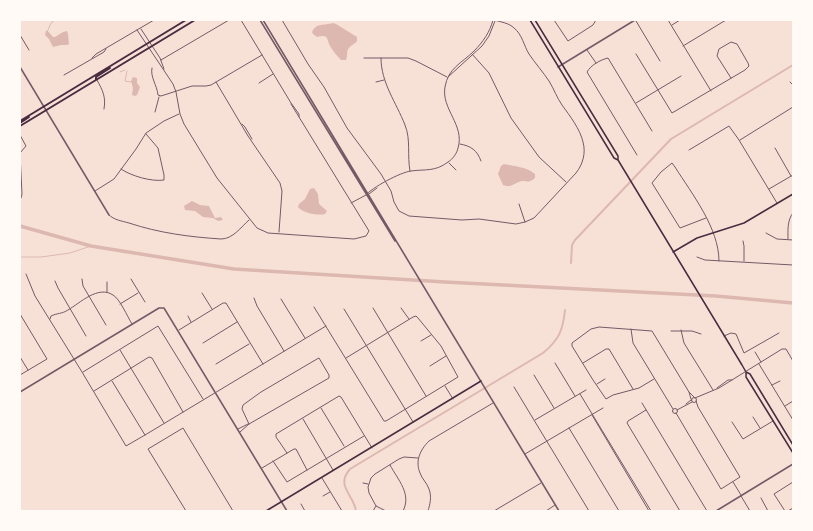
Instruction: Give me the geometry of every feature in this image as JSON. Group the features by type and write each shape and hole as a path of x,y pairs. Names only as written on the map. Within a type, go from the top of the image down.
{"main road":[{"path":"20,124 31,114 186,20"},
{"path":"20,124 46,110 195,20"},
{"path":"530,20 614,158 618,160"},
{"path":"535,20 618,156 618,160 712,317 746,372 750,374 793,445"},
{"path":"96,80 96,78 115,63"},
{"path":"673,252 693,240 744,223 793,194"},
{"path":"746,372 746,377 793,453"},
{"path":"266,511 481,381"}],"street":[{"path":"64,75 154,20"},
{"path":"161,60 229,20"},
{"path":"137,30 165,72 176,92 180,114 184,124 217,178 250,220 260,230 268,233 354,239 362,237 369,231 240,20"},
{"path":"260,20 366,195 404,254"},
{"path":"263,20 559,511"},
{"path":"282,20 308,64 324,87 347,128 386,182 391,191 394,202 400,211 409,216 462,220 479,219 516,224 534,218 580,168 584,158 583,141 571,117 561,104 548,80 529,54 520,35 514,28 495,20"},
{"path":"351,203 392,178 410,171 433,170 449,162 455,155 459,144 460,134 444,96 445,85 453,69 472,53 487,35 495,20"},
{"path":"448,78 473,55 486,40 495,20"},
{"path":"554,20 568,41 593,25 596,20"},
{"path":"558,67 635,20 660,61"},
{"path":"668,20 711,91"},
{"path":"671,26 680,20"},
{"path":"683,46 726,20"},
{"path":"140,28 161,60 165,72"},
{"path":"20,35 29,50"},
{"path":"636,54 672,113 711,91 745,70 749,66 737,44 734,42 731,42 719,49 717,52 717,56 731,78"},
{"path":"587,49 596,64"},
{"path":"472,53 489,73 511,118 539,157 567,182"},
{"path":"159,96 192,86 209,86 262,55"},
{"path":"364,58 404,58 416,60 448,78"},
{"path":"381,58 381,66 388,90 405,125 409,137 408,155 410,171"},
{"path":"637,155 587,72 589,68 608,58 652,131"},
{"path":"20,67 109,215 118,220 157,231 221,239 225,239 232,235 250,220"},
{"path":"152,68 151,73 159,96 155,112"},
{"path":"259,83 273,74"},
{"path":"636,104 680,76"},
{"path":"96,80 104,93 104,109"},
{"path":"376,82 385,80"},
{"path":"216,82 242,123 243,128 282,186 279,233"},
{"path":"790,82 793,85"},
{"path":"739,140 793,107"},
{"path":"94,191 111,182 136,149 145,134 164,121 180,114"},
{"path":"689,150 729,126 778,203"},
{"path":"121,169 131,174 164,180 158,148 156,144 145,134"},
{"path":"20,135 26,146 20,153 21,198"},
{"path":"459,144 468,145 472,148 479,157 480,161"},
{"path":"769,189 792,175 774,148"},
{"path":"449,162 456,170"},
{"path":"706,218 680,228 652,183 661,172 672,163 706,218 713,233 719,253 719,261"},
{"path":"520,204 525,222"},
{"path":"788,240 788,223 793,213"},
{"path":"766,233 777,239 793,240"},
{"path":"743,241 744,262"},
{"path":"697,257 706,260 793,265"},
{"path":"26,274 35,296 75,359 125,445 128,445 216,393 326,326"},
{"path":"82,279 82,286 106,325"},
{"path":"131,279 145,302"},
{"path":"55,281 86,336"},
{"path":"107,282 107,292"},
{"path":"50,320 51,316 56,313 63,313 99,292 107,292 114,295 132,324"},
{"path":"120,304 139,293"},
{"path":"202,293 213,310"},
{"path":"254,298 257,306 284,351"},
{"path":"281,298 305,338"},
{"path":"179,331 223,303 226,303 263,364"},
{"path":"20,392 132,324 163,307 179,331 287,511"},
{"path":"314,307 385,422 458,377 432,334 416,316 346,358"},
{"path":"373,308 426,396"},
{"path":"402,308 409,319"},
{"path":"344,309 414,422"},
{"path":"20,314 47,359 20,376"},
{"path":"188,316 192,323"},
{"path":"203,343 237,322"},
{"path":"82,372 158,326 204,400"},
{"path":"632,329 632,343 673,409 673,412 676,413 721,489 740,477 698,407 696,401 652,331 632,329 599,327 591,329 572,343 572,346 606,399 639,388 654,379"},
{"path":"681,330 684,343 714,390"},
{"path":"671,331 692,331 701,334"},
{"path":"724,336 731,333 736,334 744,353 779,333"},
{"path":"421,341 432,334"},
{"path":"216,364 250,343"},
{"path":"120,349 164,423"},
{"path":"583,364 606,349 609,349 633,389"},
{"path":"686,405 691,399 714,390 728,380 732,380 782,350 786,349 793,361"},
{"path":"755,352 772,385 793,420"},
{"path":"430,366 446,356"},
{"path":"20,357 28,370"},
{"path":"93,391 148,357 152,358 183,412"},
{"path":"238,430 245,425 249,424 327,379 330,376 318,358 261,392 242,406 249,424"},
{"path":"555,363 575,396"},
{"path":"534,375 554,408"},
{"path":"596,384 605,379"},
{"path":"112,380 145,435"},
{"path":"772,385 780,381"},
{"path":"445,386 453,399"},
{"path":"514,387 589,511"},
{"path":"534,421 586,390"},
{"path":"689,392 691,399 698,407"},
{"path":"580,394 651,511"},
{"path":"287,453 275,436 277,433 340,396 372,448"},
{"path":"676,413 677,410 696,401 701,396"},
{"path":"785,406 793,401"},
{"path":"428,511 431,501 429,489 420,473 418,462 422,448 429,441 494,402"},
{"path":"642,403 707,511"},
{"path":"321,408 345,447"},
{"path":"525,454 603,408"},
{"path":"673,409 676,408 677,410"},
{"path":"646,410 627,423 680,511"},
{"path":"592,414 591,416 649,511"},
{"path":"753,417 760,429"},
{"path":"302,419 334,471"},
{"path":"732,422 743,438 773,421"},
{"path":"240,432 249,424"},
{"path":"186,511 148,449 183,428 233,511"},
{"path":"569,428 619,511"},
{"path":"273,461 287,482 364,436"},
{"path":"261,468 293,449 296,450 307,470"},
{"path":"386,511 376,506 369,493 368,484 375,474 404,457 419,458"},
{"path":"716,511 793,464"},
{"path":"390,465 407,495 407,502 403,511"},
{"path":"322,478 342,511"},
{"path":"494,511 542,482"},
{"path":"733,482 750,511"},
{"path":"784,511 774,494 793,482"},
{"path":"362,483 368,484"},
{"path":"323,496 330,492"},
{"path":"761,498 768,511"},
{"path":"301,504 305,511"},
{"path":"546,511 555,505"},
{"path":"373,511 376,506"},
{"path":"788,511 793,508"}],"shaded area":[{"path":"333,23 357,37 357,41 348,49 346,60 341,60 330,46 325,36 317,37 312,32 318,26"},
{"path":"47,30 53,37 67,31 69,44 53,47 45,35"},
{"path":"133,77 137,78 137,83 140,87 137,95 135,96 132,95 133,88 131,81"},
{"path":"504,164 528,170 535,174 535,178 528,182 521,181 510,186 505,186 503,185 498,174 501,166"},
{"path":"314,188 318,194 319,204 327,211 325,214 310,214 298,207 299,204 305,199 310,189"},
{"path":"192,201 200,205 209,206 215,218 221,217 223,220 218,221 213,218 203,217 195,211 185,210 184,206"}],"waterway":[{"path":"48,30 51,23 55,20"},
{"path":"571,263 572,245 575,240 671,139 793,65"},
{"path":"120,72 125,70"},
{"path":"127,71 125,81 131,82"},
{"path":"20,226 91,246 234,269 716,296 793,303"},
{"path":"20,257 41,257 70,253 91,246"},
{"path":"356,511 355,505 345,486 344,480 350,469 543,353 553,344 559,334 563,323 565,310"}]}
